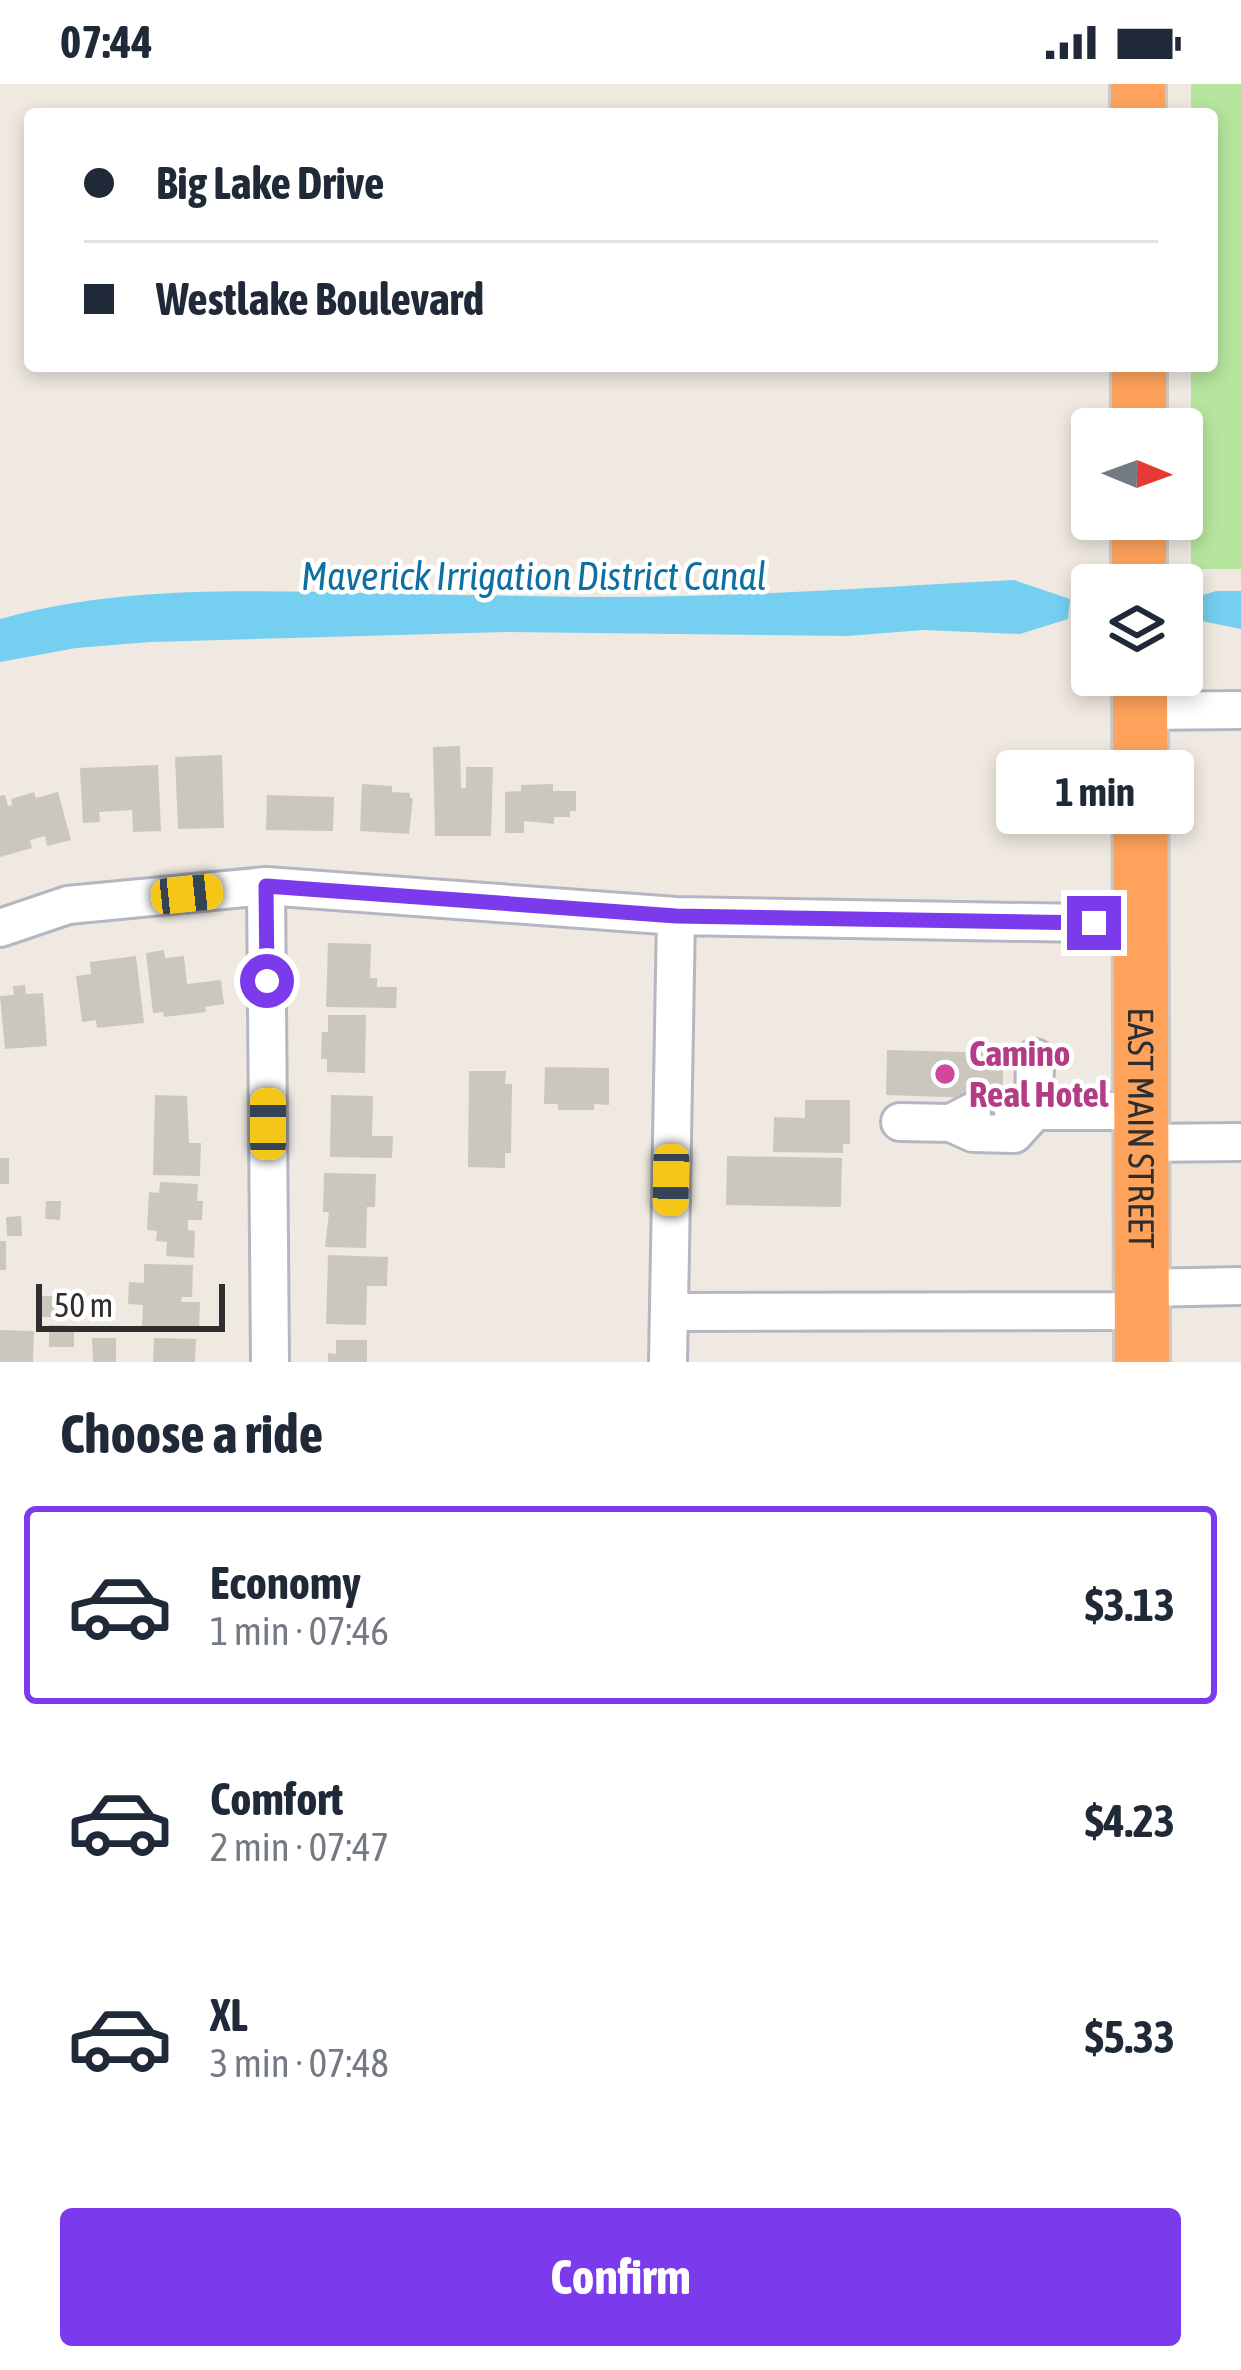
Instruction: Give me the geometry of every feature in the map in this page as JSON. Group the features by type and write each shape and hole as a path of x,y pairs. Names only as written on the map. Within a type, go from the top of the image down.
{"highway":[{"path":"1139,372 1139,408"},
{"name":"EAST MAIN STREET","path":"1140,696 1142,1320"}],"street":[{"path":"1158,696 1241,710"},
{"path":"0,928 68,905 266,886 676,916 1141,924"},
{"path":"266,886 269,1362"},
{"path":"668,1362 676,916"},
{"path":"990,1114 1035,1058"},
{"path":"900,1122 990,1114 1141,1127 1241,1142"},
{"path":"669,1312 1142,1320 1241,1286"}],"green space":[{"path":"1191,84 1241,84 1241,569 1203,569 1203,564 1191,564 1191,540 1203,540 1203,408 1191,408 1191,372 1218,372 1218,108 1191,108"}],"water":[{"path":"1014,580 1070,599 1068,619 1020,634 924,630 847,636 506,632 150,642 76,648 0,662 0,619 78,602 158,594 278,591 646,597"},
{"path":"1241,591 1241,629 1203,621 1203,595"}],"building":[{"path":"460,746 461,788 466,788 466,767 493,767 491,836 435,836 433,747"},
{"path":"222,755 224,828 178,829 175,757"},
{"path":"158,765 161,831 133,832 132,810 99,812 100,822 83,823 80,768"},
{"path":"362,784 410,793 409,834 360,831"},
{"path":"553,784 553,791 576,791 576,811 570,811 570,817 554,817 554,824 524,821 524,833 505,833 505,792 521,791 521,785"},
{"path":"34,792 36,798 58,792 71,840 47,846 45,836 30,840 32,848 0,857 0,796 5,795 8,806 11,799"},
{"path":"267,795 334,797 333,831 266,830"},
{"path":"328,943 371,944 370,978 377,978 377,987 397,987 396,1008 326,1007"},
{"path":"164,950 165,958 184,956 187,984 221,980 224,1004 205,1007 206,1012 164,1017 163,1012 153,1013 146,953"},
{"path":"136,956 144,1023 97,1028 96,1020 82,1022 76,976 91,974 90,962"},
{"path":"25,985 26,994 43,993 47,1046 5,1049 0,996 14,995 13,986"},
{"path":"328,1015 366,1015 365,1073 327,1072 327,1059 321,1059"},
{"name":"Camino Real Hotel","path":"887,1050 1004,1053 1002,1099 886,1095"},
{"path":"545,1067 609,1068 609,1105 558,1110 558,1104 544,1104"},
{"path":"469,1071 506,1071 505,1084 512,1084 511,1153 505,1153 505,1168 468,1167"},
{"path":"155,1095 187,1096 189,1143 201,1143 200,1176 153,1175"},
{"path":"331,1095 373,1096 372,1136 393,1136 392,1158 330,1157"},
{"path":"805,1100 850,1100 850,1144 843,1144 843,1153 773,1152 774,1117 805,1118"},
{"path":"727,1156 842,1158 841,1207 726,1205"},
{"path":"0,1158 9,1158 9,1184 0,1184"},
{"path":"324,1173 376,1174 375,1207 367,1207 366,1248 325,1247 329,1212 323,1212"},
{"path":"160,1182 198,1184 202,1220 188,1220 188,1230 195,1231 194,1258 166,1256 167,1242 156,1241 157,1231 147,1230 149,1192 159,1193"},
{"path":"46,1201 61,1201 60,1220 45,1219"},
{"path":"21,1216 22,1236 7,1236 6,1217"},
{"path":"0,1241 6,1241 6,1270 0,1270"},
{"path":"328,1255 388,1257 387,1286 367,1286 366,1325 326,1324"},
{"path":"144,1264 193,1265 192,1297 182,1297 181,1302 200,1302 199,1331 142,1329 143,1305 128,1304 129,1282 144,1283"},
{"path":"39,1296 73,1296 73,1317 39,1317"},
{"path":"49,1325 74,1326 74,1347 49,1347"},
{"path":"0,1330 34,1331 33,1362 0,1362"},
{"path":"92,1338 116,1338 116,1362 93,1362"},
{"path":"154,1338 196,1339 195,1362 153,1362"},
{"path":"336,1340 367,1340 367,1362 328,1362 328,1353 336,1354"}],"place":[{"name":"Camino Real Hotel","path":"945,1074"}],"route":[{"path":"267,981 266,886 676,916 1094,923"}],"water label":[{"name":"Maverick Irrigation District Canal","path":"534,576"}]}
